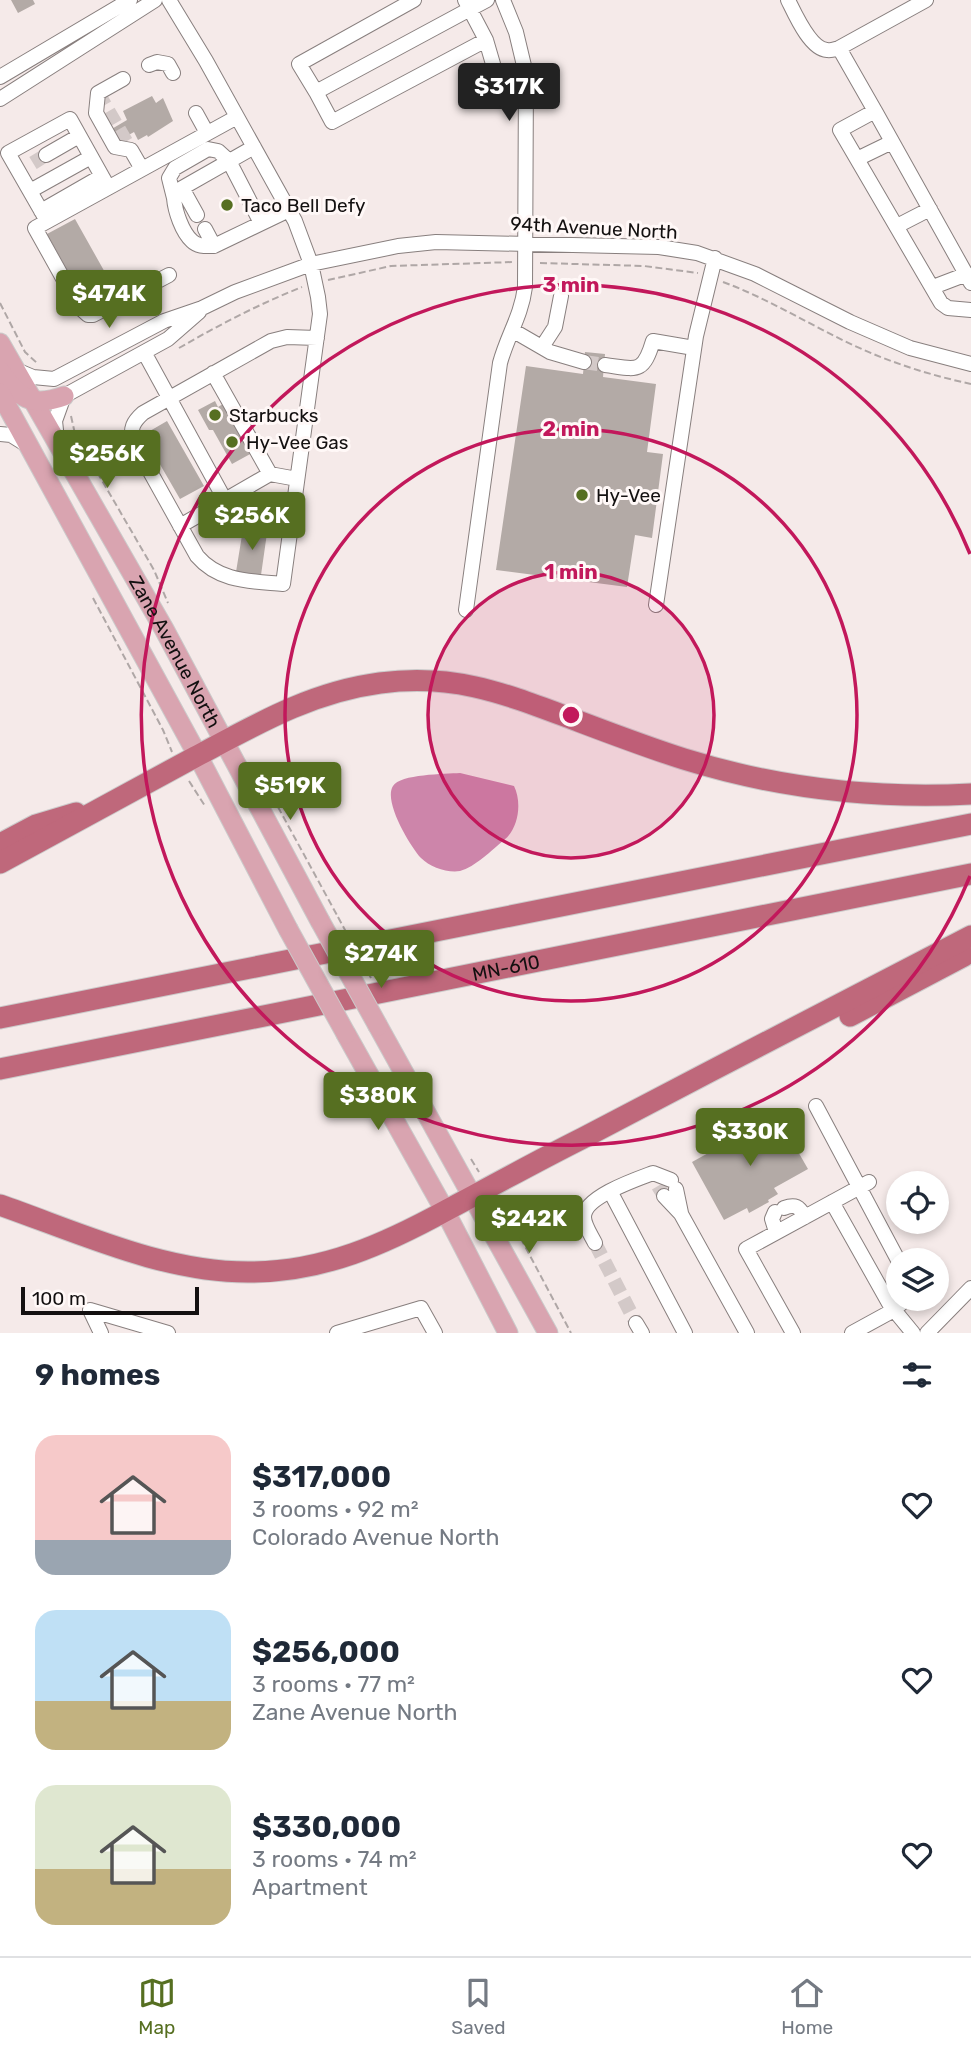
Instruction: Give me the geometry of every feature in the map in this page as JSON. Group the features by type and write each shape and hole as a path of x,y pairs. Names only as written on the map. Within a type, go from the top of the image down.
{"highway":[{"path":"0,863 281,712 339,691 393,681 446,682 492,689 683,758 797,786 868,794 971,794"},
{"path":"0,844 54,818 95,812"},
{"path":"0,1018 971,824"},
{"name":"MN-610","path":"0,1069 971,874"},
{"path":"0,1205 85,1236 209,1270 252,1272 313,1265 361,1252 474,1197 971,936"},
{"path":"535,1163 610,1140 971,951"}],"main road":[{"path":"0,343 12,389 33,401 68,403"},
{"name":"Zane Avenue North","path":"0,393 6,413 29,446 198,756 288,929 445,1211 508,1333"},
{"name":"Zane Avenue North","path":"33,401 165,615 225,741 329,919 378,1026 548,1333"},
{"path":"6,413 29,423 97,533 165,615"}],"street":[{"path":"0,77 130,0"},
{"path":"0,99 155,0"},
{"path":"169,0 289,210 311,264 320,314 317,338 297,479 283,584 228,578 216,574 197,556 133,441 131,431 134,422 143,413 271,341 287,337 317,338"},
{"path":"414,0 299,64 332,122 486,40"},
{"path":"316,92 468,5 487,0"},
{"path":"466,610 500,363 506,339 523,308 527,74 516,32 503,0"},
{"path":"788,0 805,32 816,45 826,50 839,48 926,0"},
{"path":"468,5 486,40 493,64 491,84"},
{"path":"839,48 969,279 933,286"},
{"path":"149,65 163,62 168,64 173,73"},
{"path":"123,79 98,93 96,113 115,147 131,150 142,169"},
{"path":"875,111 840,130 941,303 948,308 971,310"},
{"path":"196,113 207,133"},
{"path":"41,220 105,182 142,169 237,117"},
{"path":"105,182 70,119 8,153 30,191 84,313 93,315 170,275"},
{"path":"18,170 79,136"},
{"path":"857,159 892,142"},
{"path":"254,147 178,193 175,210 191,240 202,246 214,246 289,210"},
{"path":"197,215 178,193 170,177 175,168 208,149 218,151 229,161 261,223"},
{"path":"30,191 91,157"},
{"path":"897,226 930,209"},
{"path":"205,229 214,246"},
{"name":"94th Avenue North","path":"7,370 54,379 164,321 202,309 235,292 311,264 398,246 436,242 659,247 715,258 755,274 839,317 910,348 971,364"},
{"path":"656,605 694,348 715,258"},
{"path":"542,347 555,327 561,296"},
{"name":"94th Avenue North","path":"68,403 168,339 202,309"},
{"path":"512,330 565,358 584,362"},
{"path":"605,365 639,367 648,358 653,341 694,348"},
{"path":"144,352 225,499"},
{"path":"213,373 270,474"},
{"path":"57,443 55,421 68,403"},
{"path":"0,434 11,435 29,446"},
{"path":"180,526 270,474 297,479"},
{"path":"816,1105 864,1185 893,1248"},
{"path":"595,1243 584,1220 585,1210 610,1192 653,1173 666,1185 746,1333"},
{"path":"793,1333 747,1249 864,1185"},
{"path":"610,1192 685,1333"},
{"path":"832,1202 886,1296"},
{"path":"776,1232 772,1219 779,1210 798,1206 805,1217"},
{"path":"928,1333 971,1288"},
{"path":"337,1333 421,1308 435,1333"},
{"path":"101,1333 90,1310 168,1333"},
{"path":"852,1333 892,1311"},
{"path":"895,1311 913,1333"}],"path":[{"path":"0,303 24,352 39,365"},
{"path":"68,403 71,426 75,434 154,570 165,615"},
{"path":"275,802 329,919 376,987"}],"shaded area":[{"path":"460,773 514,786 518,814 509,835 489,853 466,869 450,871 429,864 416,852 399,823 391,793 393,786 404,779"}],"building":[{"path":"11,0 33,0 35,4 18,13"},
{"path":"152,96 156,103 163,98 173,121 148,137 147,135 138,140 134,132 116,142 110,130 127,120 123,111"},
{"path":"75,219 116,292 88,308 47,234"},
{"name":"Hy-Vee","path":"585,352 605,354 603,377 656,384 647,452 663,454 652,538 635,535 627,587 496,570 526,366 583,374"},
{"name":"Hy-Vee Gas","path":"215,401 218,407 223,404 252,453 232,464 198,410"},
{"name":"Hy-Vee Gas","path":"167,421 204,486 180,499 143,435"},
{"path":"243,529 267,533 261,575 236,572"},
{"path":"777,1115 808,1169 774,1188 778,1194 768,1200 769,1202 749,1213 747,1208 724,1220 692,1162"}],"tunnel":[{"path":"98,93 131,150"},
{"path":"33,163 46,155"},
{"path":"584,362 605,365"},
{"path":"658,1186 664,1196"},
{"path":"595,1243 636,1323"}],"place":[{"name":"Taco Bell Defy","path":"227,205"},
{"name":"Starbucks","path":"215,415"},
{"name":"Hy-Vee Gas","path":"232,442"},
{"name":"Hy-Vee","path":"582,495"}]}
